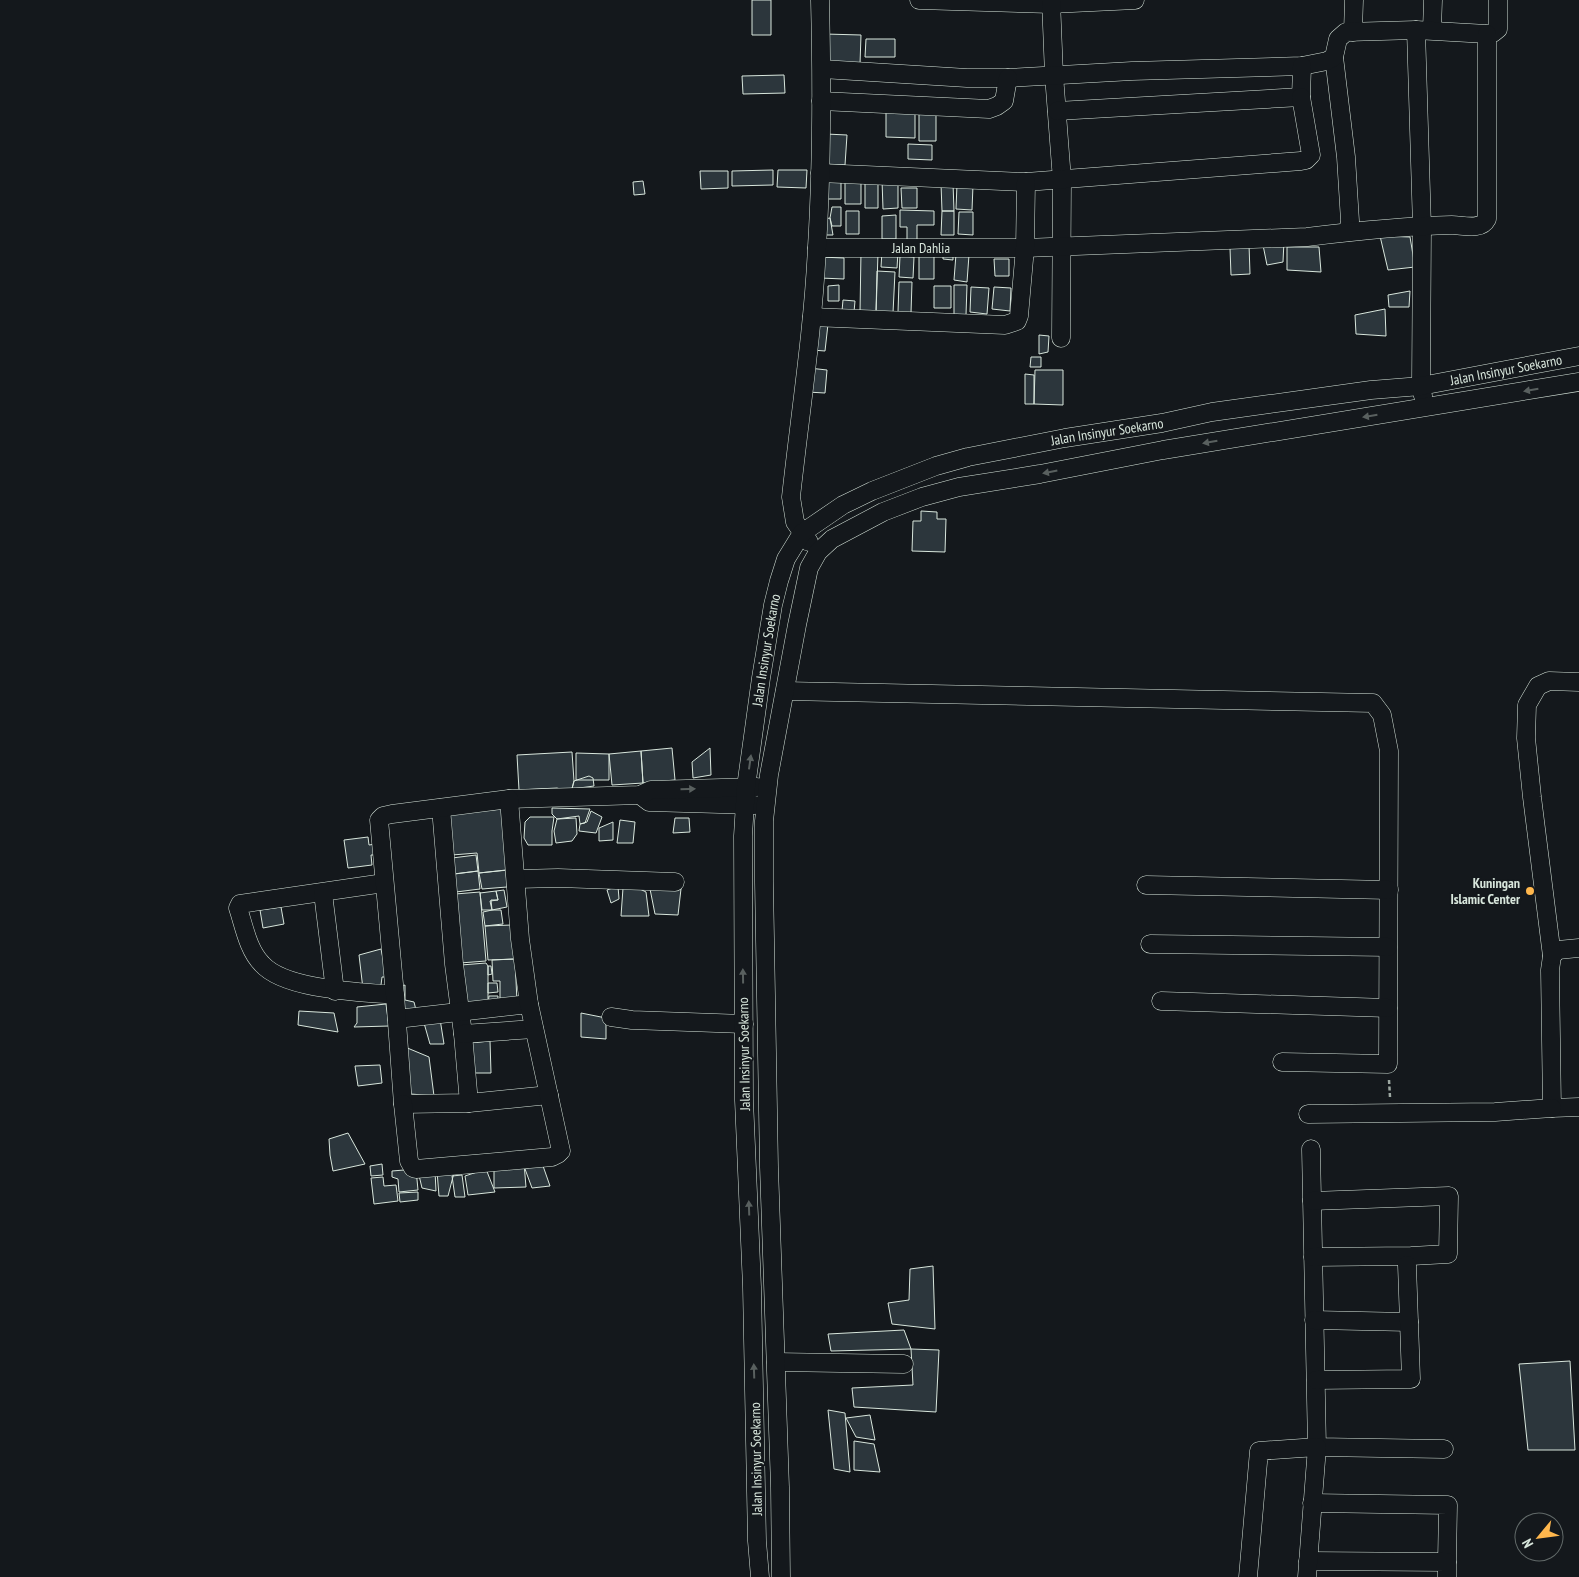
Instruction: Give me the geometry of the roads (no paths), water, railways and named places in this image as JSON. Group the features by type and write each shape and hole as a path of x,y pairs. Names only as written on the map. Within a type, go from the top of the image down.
{"street":[{"path":"818,552 802,533 793,513 791,497 818,248 822,69 820,0"},
{"path":"919,0 1051,2 1135,0"},
{"path":"1353,32 1354,0"},
{"path":"1425,407 1421,386 1424,30 1433,0"},
{"path":"1348,232 1350,221 1346,157 1334,57 1338,39 1346,32 1424,30 1493,33 1498,29 1498,0"},
{"path":"1051,2 1054,75 1062,180 1061,338"},
{"name":"Jalan Dahlia","path":"818,248 1063,247 1307,237 1348,232 1453,225 1480,226 1485,224 1487,219 1487,34"},
{"path":"822,69 967,78 1008,78 1132,71 1302,66 1327,61 1334,57"},
{"path":"820,173 1026,182 1306,160 1310,155 1302,97 1302,66"},
{"path":"821,101 989,109 1004,101 1008,78"},
{"path":"1057,111 1302,97"},
{"path":"812,317 1011,324 1017,321 1025,248 1026,182"},
{"name":"Jalan Insinyur Soekarno","path":"760,1577 757,1541 748,1159 744,1100 742,836 746,787 761,678 778,581 786,560 802,533 843,505 872,491 936,466 968,457 1255,405 1371,390 1421,386 1579,356"},
{"name":"Jalan Insinyur Soekarno","path":"781,1577 780,1486 769,1159 764,821 768,786 807,578 818,552 832,539 883,512 922,497 974,485 1258,434 1579,382"},
{"path":"1255,405 1258,434"},
{"path":"968,457 974,485"},
{"path":"1552,1108 1550,970 1552,956 1526,738 1527,704 1538,686 1549,681 1579,682"},
{"path":"785,691 1373,703 1382,715 1389,751 1388,1064 1282,1062"},
{"path":"509,798 517,879 520,939 529,1004 561,1151 558,1154 545,1158 420,1170 414,1168 409,1161 379,820 383,816 392,814 509,798 640,795 651,790 768,786"},
{"path":"640,795 649,802 766,805"},
{"path":"441,808 454,964 469,1103"},
{"path":"517,879 558,878 675,882"},
{"path":"384,883 240,904 238,908 255,954 260,963 270,972 286,979 335,991 395,995"},
{"path":"1146,886 1389,890"},
{"path":"323,893 335,991"},
{"path":"1150,944 1388,947"},
{"path":"1552,956 1558,950 1579,948"},
{"path":"1161,1001 1388,1008"},
{"path":"397,1019 529,1004"},
{"path":"610,1017 670,1022 744,1024"},
{"path":"463,1034 534,1029"},
{"path":"403,1104 469,1103 550,1095"},
{"path":"1308,1114 1495,1112 1579,1107"},
{"path":"1311,1149 1317,1447 1312,1503 1307,1569 1447,1569 1448,1506 1312,1503"},
{"path":"748,1159 769,1159"},
{"path":"1312,1201 1449,1196 1448,1254 1313,1257"},
{"path":"1316,1380 1411,1379 1408,1265"},
{"path":"1314,1320 1409,1322"},
{"path":"776,1362 904,1364"},
{"path":"1248,1577 1259,1451 1317,1447 1444,1449"}],"place":[{"name":"Kuningan Islamic Center","path":"1530,891"}]}
